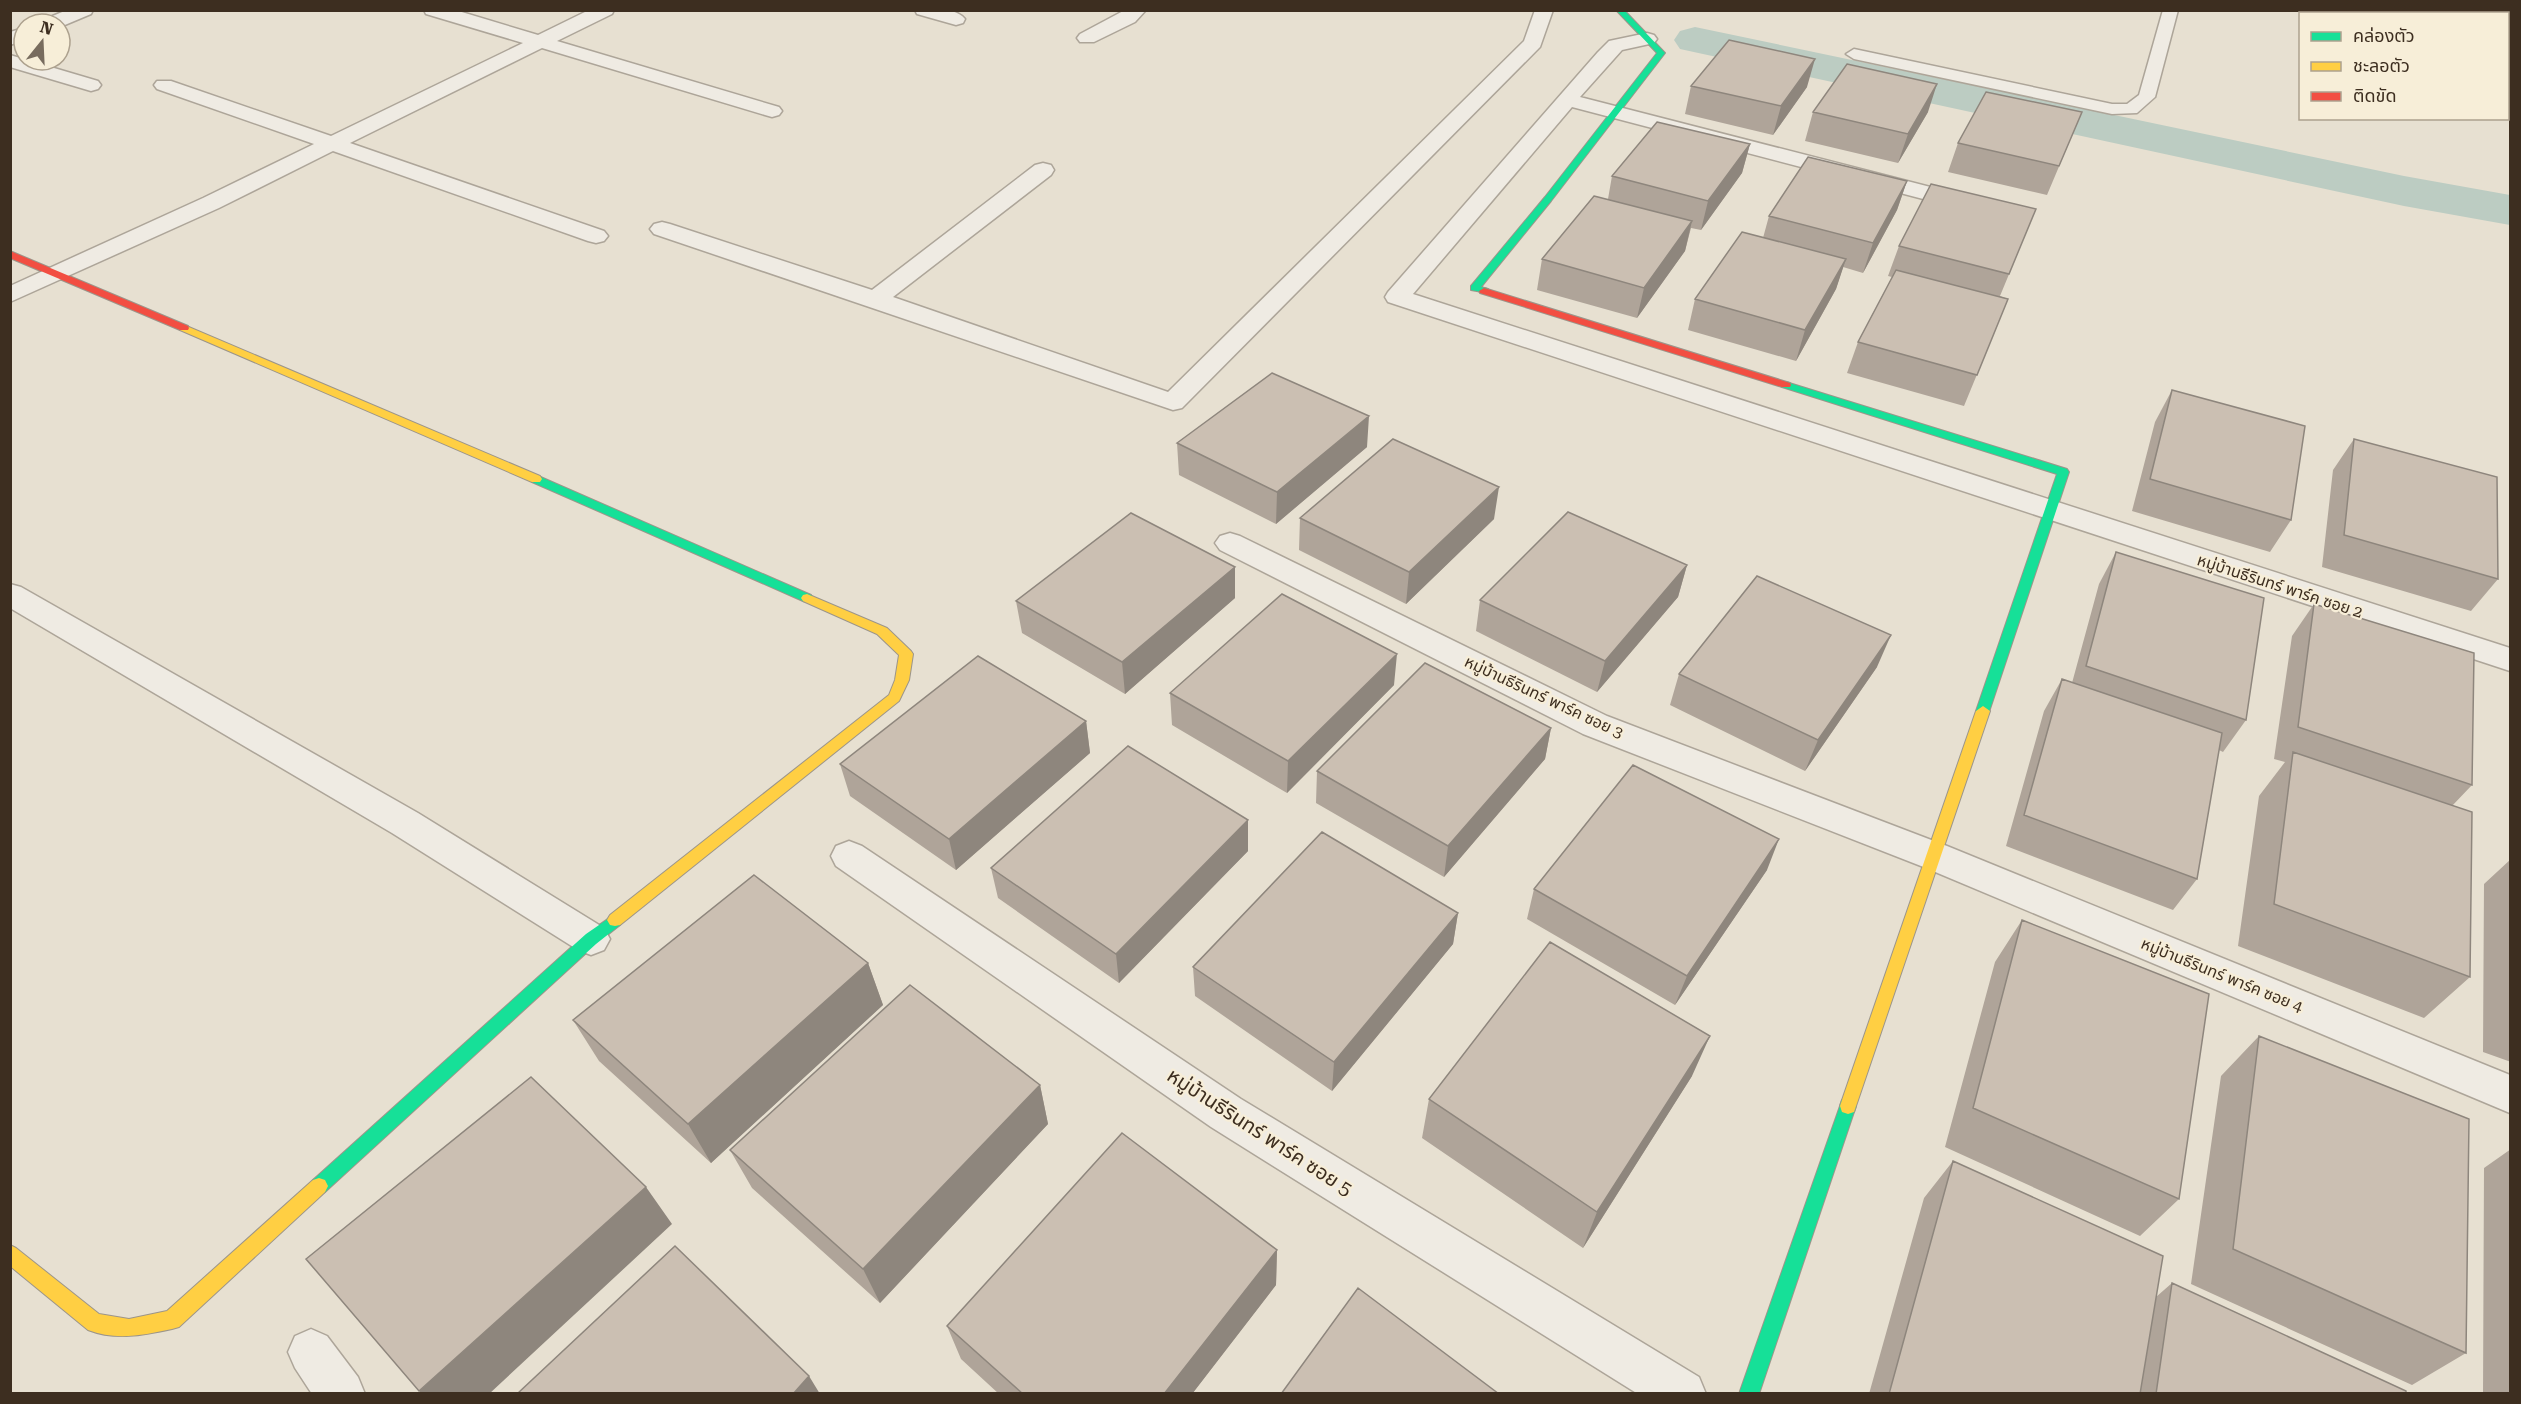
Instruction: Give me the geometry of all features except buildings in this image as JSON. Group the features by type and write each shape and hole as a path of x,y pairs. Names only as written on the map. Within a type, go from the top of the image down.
{"street":[{"path":"433,10 772,111"},
{"path":"10,295 212,203 605,10"},
{"path":"924,10 956,18"},
{"path":"1086,38 1128,18 1137,10"},
{"path":"662,229 875,299 1173,402 1533,43 1544,10"},
{"path":"1619,10 1661,53 1617,112 1475,288 2063,472 1749,1394"},
{"path":"1647,39 1616,45 1568,100 1991,210"},
{"path":"10,61 91,85"},
{"path":"164,85 596,236"},
{"name":"หมู่บ้านธีรินทร์ พาร์ค ซอย 2","path":"1568,100 1397,297 2511,660"},
{"path":"875,299 1043,170"},
{"path":"10,254 408,423 871,626 882,631 906,654 902,680 894,698 591,939 172,1320 129,1328 95,1323 10,1254"},
{"path":"1722,403 1743,372"},
{"name":"หมู่บ้านธีรินทร์ พาร์ค ซอย 3","path":"1230,543 1596,725 1934,856"},
{"path":"10,594 395,817 591,939"},
{"name":"หมู่บ้านธีรินทร์ พาร์ค ซอย 5","path":"849,856 1226,1113 1682,1394"},
{"name":"หมู่บ้านธีรินทร์ พาร์ค ซอย 4","path":"1934,856 2511,1094"},
{"path":"311,1352 341,1394"}],"lane":[{"path":"1854,54 2112,109 2131,109 2147,98 2171,10"}],"waterway":[{"path":"1695,40 2404,191 2510,210"}],"traffic: fast":[{"path":"1484,291 1475,288 1548,199 1661,53 1619,10"},
{"path":"1786,385 2063,472 1983,711"},
{"path":"536,479 807,598"},
{"path":"319,1186 591,939 615,920"},
{"path":"1749,1394 1848,1106"}],"traffic: slow":[{"path":"184,328 536,479"},
{"path":"615,920 894,698 902,680 906,654 882,631 807,598"},
{"path":"1848,1106 1983,711"},
{"path":"10,1254 95,1323 129,1328 172,1320 319,1186"}],"traffic: jam":[{"path":"10,254 184,328"},
{"path":"1484,291 1786,385"}]}
